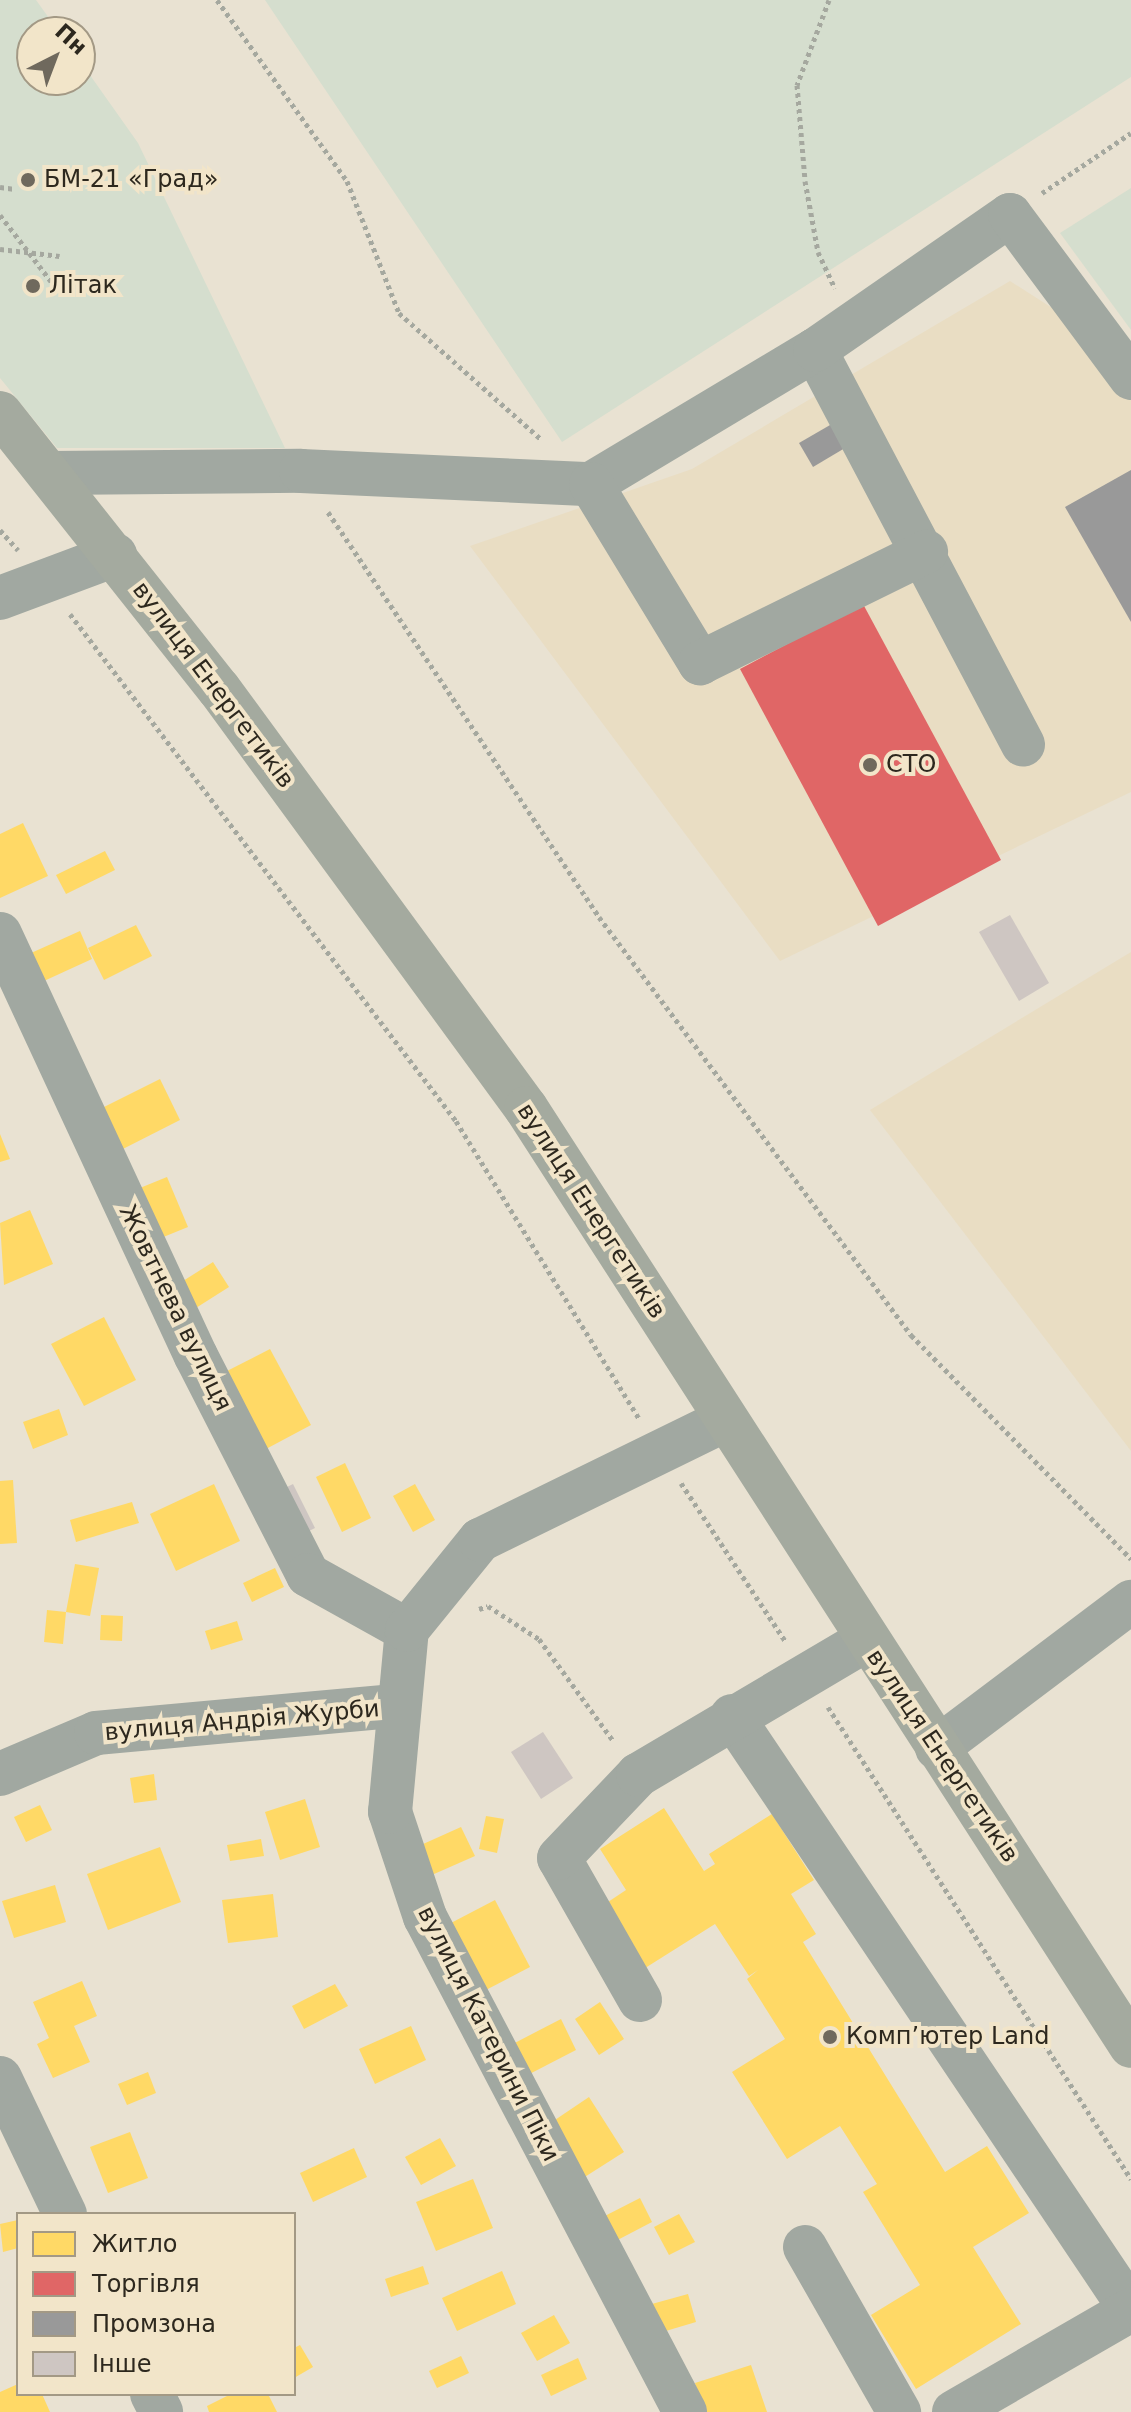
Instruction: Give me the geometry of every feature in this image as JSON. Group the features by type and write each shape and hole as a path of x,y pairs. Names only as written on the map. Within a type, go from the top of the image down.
{"main road":[{"name":"вулиця Енергетиків","path":"0,413 115,555 526,1108 865,1641 1131,2046"}],"street":[{"path":"49,473 301,471 591,484 815,350 1010,215 1131,378"},
{"path":"815,350 926,552 1023,744"},
{"path":"591,484 700,663 926,552"},
{"path":"0,598 115,555"},
{"name":"Жовтнева вулиця","path":"0,934 196,1356 308,1575 407,1630"},
{"path":"407,1630 480,1540 659,1449 725,1420"},
{"path":"937,1748 1131,1602"},
{"name":"вулиця Катерини Піки","path":"407,1630 395,1706 390,1812 425,1917 685,2412"},
{"path":"640,2000 559,1858 638,1775 732,1716 809,1677 865,1641"},
{"name":"вулиця Андрія Журби","path":"0,1774 96,1733 395,1706"},
{"path":"732,1716 1131,2310 954,2412"},
{"path":"0,2078 64,2212"},
{"path":"805,2247 899,2412"}],"path":[{"path":"217,0 347,181 399,313 546,444"},
{"path":"829,0 797,85 818,252 850,324"},
{"path":"1010,215 1131,133"},
{"path":"0,187 15,189"},
{"path":"0,215 57,289"},
{"path":"0,249 60,256"},
{"path":"301,471 599,917 911,1335 1131,1559"},
{"path":"0,530 45,581 456,1121 659,1449 1131,2179"},
{"path":"407,1630 488,1606 539,1639 638,1775"}],"shaded area":[{"path":"1010,281 1102,340 1131,390 1131,792 780,961 470,546 692,469"},
{"path":"1131,952 1131,1451 870,1110"}],"green space":[{"path":"0,0 36,0 48,16 16,16 16,96 96,96 96,84 138,143 285,448 57,448 0,378"},
{"path":"265,0 1131,0 1131,77 562,442"},
{"path":"1131,188 1131,330 1060,233"}],"building: Житло":[{"path":"23,823 48,876 0,898 0,834"},
{"path":"105,851 115,870 66,894 56,875"},
{"path":"136,925 152,956 104,980 88,948"},
{"path":"80,931 92,959 33,986 20,958"},
{"path":"160,1079 180,1120 115,1153 94,1112"},
{"path":"0,1134 10,1159 0,1162"},
{"path":"167,1177 188,1227 156,1240 135,1190"},
{"path":"30,1210 53,1264 4,1285 0,1223"},
{"path":"213,1262 229,1287 188,1313 172,1288"},
{"path":"104,1317 136,1380 84,1406 51,1344"},
{"path":"270,1349 311,1425 266,1449 225,1372"},
{"path":"59,1409 68,1435 33,1449 23,1422"},
{"path":"345,1463 371,1518 342,1532 316,1477"},
{"path":"13,1480 17,1543 0,1544 0,1481"},
{"path":"214,1484 240,1541 176,1571 150,1514"},
{"path":"415,1484 435,1520 413,1532 393,1496"},
{"path":"132,1502 139,1523 76,1542 70,1520"},
{"path":"75,1564 99,1568 90,1616 66,1612"},
{"path":"275,1568 284,1587 252,1602 243,1583"},
{"path":"47,1610 66,1612 63,1644 44,1642"},
{"path":"101,1615 123,1616 122,1641 100,1640"},
{"path":"237,1621 243,1640 211,1650 205,1631"},
{"path":"154,1774 157,1800 134,1803 130,1778"},
{"path":"305,1799 320,1847 280,1860 265,1812"},
{"path":"40,1805 52,1830 26,1842 14,1817"},
{"path":"664,1808 704,1871 715,1864 709,1854 772,1814 814,1880 791,1894 816,1934 803,1942 945,2172 987,2146 1029,2213 973,2247 1021,2324 916,2389 871,2315 920,2285 863,2192 877,2184 840,2126 787,2159 732,2072 785,2039 747,1979 758,1970 749,1976 715,1924 642,1970 602,1906 626,1890 600,1849"},
{"path":"486,1816 504,1819 497,1853 479,1849"},
{"path":"461,1827 475,1856 425,1878 412,1849"},
{"path":"261,1839 264,1856 230,1861 227,1845"},
{"path":"160,1847 181,1902 108,1930 87,1874"},
{"path":"55,1885 66,1922 14,1938 2,1901"},
{"path":"273,1894 278,1937 228,1943 222,1900"},
{"path":"495,1900 530,1967 484,1991 449,1924"},
{"path":"82,1981 97,2016 74,2026 90,2062 53,2078 37,2044 49,2038 33,2002"},
{"path":"335,1984 348,2006 304,2029 292,2006"},
{"path":"600,2002 624,2039 599,2055 575,2019"},
{"path":"561,2019 576,2050 516,2081 501,2050"},
{"path":"411,2026 426,2060 375,2084 359,2049"},
{"path":"148,2072 156,2093 127,2105 118,2084"},
{"path":"589,2097 624,2152 580,2180 546,2126"},
{"path":"130,2132 148,2178 108,2193 90,2147"},
{"path":"440,2138 456,2166 421,2185 405,2157"},
{"path":"354,2148 367,2177 313,2202 300,2173"},
{"path":"473,2179 493,2228 436,2251 416,2202"},
{"path":"640,2198 652,2222 608,2245 595,2221"},
{"path":"679,2214 695,2242 669,2255 654,2227"},
{"path":"16,2220 16,2249 3,2252 0,2224"},
{"path":"423,2266 429,2284 391,2297 385,2279"},
{"path":"502,2271 516,2304 457,2331 442,2298"},
{"path":"688,2294 696,2322 649,2336 641,2307"},
{"path":"554,2315 570,2343 537,2361 521,2333"},
{"path":"300,2345 313,2367 296,2377 296,2347"},
{"path":"461,2356 469,2373 437,2388 429,2371"},
{"path":"578,2358 587,2379 551,2396 541,2375"},
{"path":"751,2365 767,2412 704,2412 695,2383"},
{"path":"16,2385 16,2396 43,2396 50,2412 0,2412 0,2392"},
{"path":"227,2396 269,2396 277,2412 209,2412 207,2406"}],"building: Торгівля":[{"name":"СТО","path":"863,604 1001,860 878,926 740,669"}],"building: Промзона":[{"path":"837,421 850,445 813,467 799,443"},
{"path":"1131,470 1131,622 1065,507"}],"building: Інше":[{"path":"1010,915 1049,983 1019,1001 979,932"},
{"path":"293,1484 315,1528 295,1538 273,1494"},
{"path":"543,1732 573,1778 541,1799 511,1752"}],"place":[{"name":"БМ-21 «Град»","path":"28,180"},
{"name":"Літак","path":"33,286"},
{"name":"СТО","path":"870,765"},
{"name":"Комп’ютер Land","path":"830,2037"}]}
